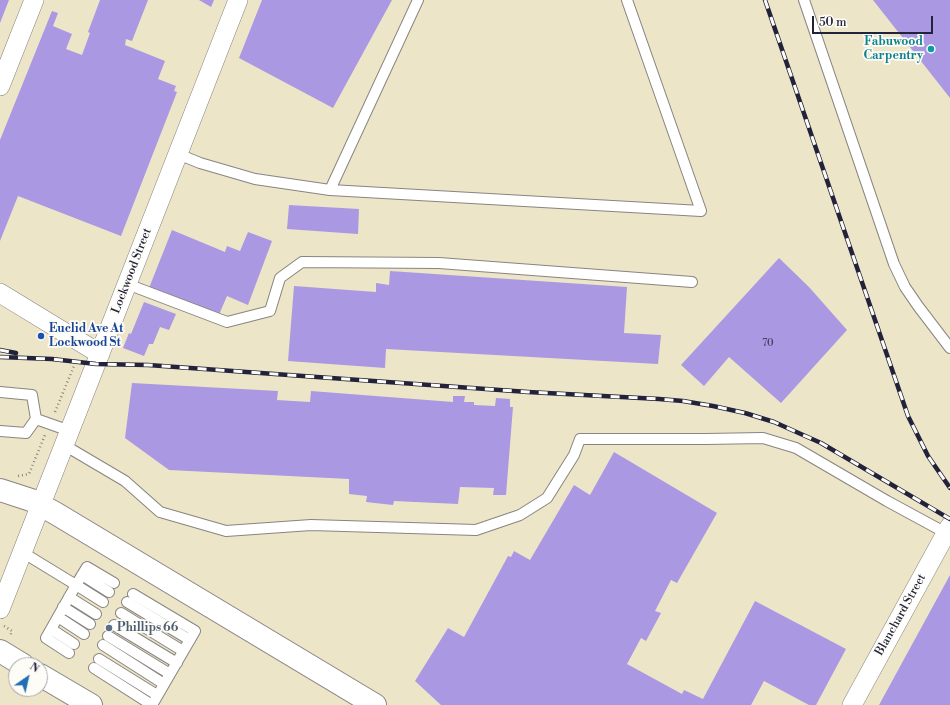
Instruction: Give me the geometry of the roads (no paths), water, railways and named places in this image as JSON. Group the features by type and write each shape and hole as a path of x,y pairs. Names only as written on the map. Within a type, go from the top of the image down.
{"main road":[{"path":"0,490 40,505 375,705"},
{"path":"0,651 10,657"},
{"path":"48,680 91,705"}],"street":[{"path":"0,86 34,0"},
{"name":"Lockwood Street","path":"0,609 238,0"},
{"path":"0,293 100,354"},
{"name":"Blanchard Street","path":"852,705 948,529"}],"lane":[{"path":"330,190 418,0"},
{"path":"178,154 255,179 330,190 701,211 627,0"},
{"path":"804,0 894,264 909,293 950,348"},
{"path":"127,284 227,322 270,311 280,278 302,262 439,263 692,282"},
{"path":"0,392 32,395 36,419 26,434 0,431"},
{"path":"36,419 67,438 125,481 160,512 226,531 311,526 476,530 520,514 547,498 574,455 580,439 763,438 796,448 887,501 948,529"},
{"path":"22,552 103,602"},
{"path":"72,649 46,638 82,575 112,587"},
{"path":"69,597 96,614"},
{"path":"130,598 195,631 152,705 96,664 157,695"},
{"path":"63,607 90,624"},
{"path":"121,613 184,651"},
{"path":"58,617 84,634"},
{"path":"114,625 177,663"},
{"path":"108,636 170,674"},
{"path":"103,645 164,684"}],"railway":[{"path":"765,0 908,416 928,456 950,488"},
{"path":"0,350 16,353"},
{"path":"0,357 52,359 96,364 148,365 528,392 659,399 713,406 745,413 774,422 821,443 950,519"}],"place":[{"name":"Fabuwood Carpentry","path":"931,49"},
{"name":"Euclid Ave At Lockwood St","path":"41,336"},
{"name":"Phillips 66","path":"109,628"}]}
